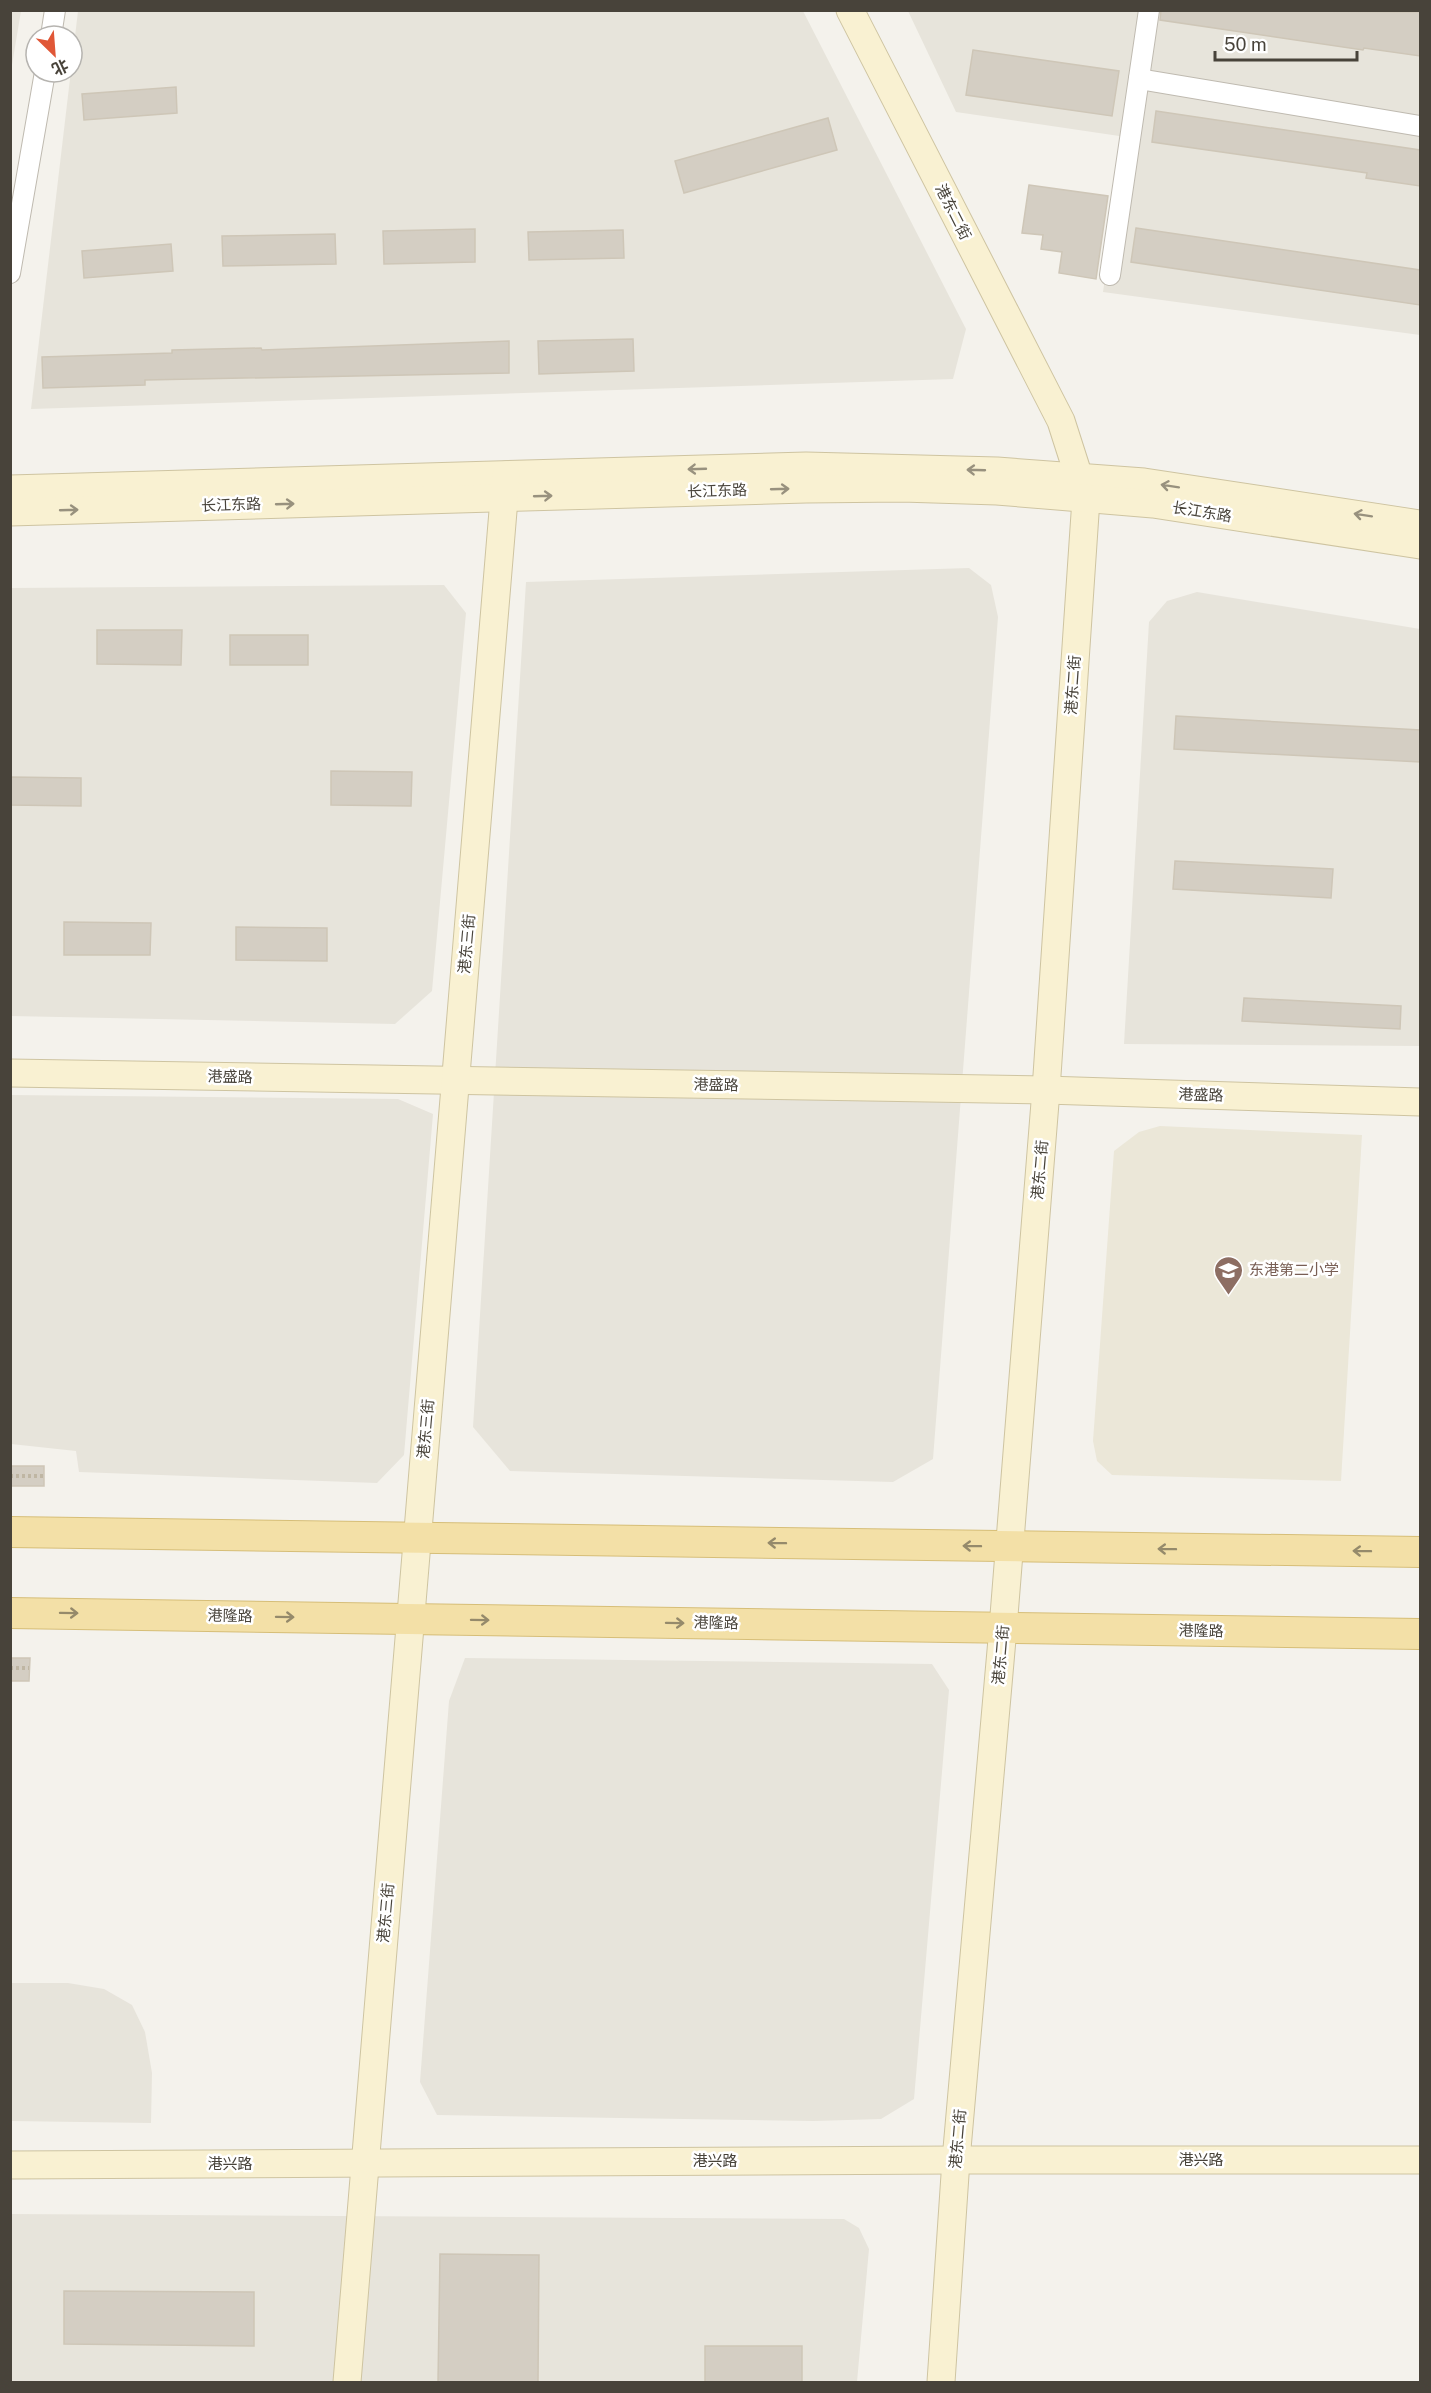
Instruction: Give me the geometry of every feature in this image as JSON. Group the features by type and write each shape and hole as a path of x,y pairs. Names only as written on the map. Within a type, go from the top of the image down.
{"main road":[{"name":"港东二街","path":"850,10 1061,421 1082,488 1046,1090 1003,1628 956,2160 941,2382"},
{"name":"长江东路","path":"10,489 505,486 902,488 997,491 1082,488 1144,482 1420,524"},
{"name":"长江东路","path":"10,512 505,486"},
{"name":"港东三街","path":"347,2382 505,486"},
{"name":"长江东路","path":"1082,488 1154,504 1420,545"},
{"name":"港盛路","path":"10,1073 1046,1090 1420,1102"},
{"path":"10,1532 1420,1552"},
{"name":"港隆路","path":"10,1613 1420,1634"},
{"name":"港兴路","path":"10,2165 1420,2160"}],"street":[{"path":"1110,275 1149,10"},
{"path":"1138,79 1420,126"},
{"path":"10,273 43,84"}],"path":[{"path":"10,1476 44,1476"},
{"path":"10,1668 30,1668"}],"shaded area":[{"path":"10,11 21,11 11,71"},
{"path":"78,11 803,11 966,329 953,379 31,409 69,84 84,84 84,24 76,24"},
{"path":"908,11 1420,11 1420,335 1103,292 1126,137 956,112"},
{"path":"969,568 991,585 998,617 933,1459 893,1482 510,1471 473,1427 526,582"},
{"path":"444,585 466,613 432,991 395,1024 11,1016 11,588"},
{"path":"1197,592 1420,629 1420,1046 1124,1044 1149,622 1167,601"},
{"path":"11,1095 398,1099 433,1114 404,1455 377,1483 79,1472 76,1451 11,1444"},
{"name":"东港第二小学","path":"1160,1126 1362,1135 1341,1481 1112,1475 1097,1461 1093,1441 1114,1151 1139,1132"},
{"path":"465,1658 932,1664 949,1690 914,2099 881,2119 814,2121 437,2115 420,2082 449,1701"},
{"path":"11,1983 68,1983 104,1989 132,2005 145,2032 152,2073 151,2123 11,2121"},
{"path":"11,2214 844,2219 859,2228 869,2249 857,2382 11,2382"}],"building":[{"path":"1161,10 1420,12 1420,56 1364,48 1363,50 1160,20"},
{"path":"973,50 1119,71 1112,116 966,95"},
{"path":"176,87 177,113 84,120 82,94"},
{"path":"1156,111 1420,150 1420,186 1366,178 1367,173 1152,142"},
{"path":"828,118 837,150 684,193 675,161"},
{"path":"1029,185 1108,196 1096,279 1059,273 1062,252 1041,249 1043,235 1022,233"},
{"path":"1136,228 1420,270 1420,305 1131,262"},
{"path":"475,229 475,262 384,264 383,231"},
{"path":"623,230 624,258 529,260 528,232"},
{"path":"335,234 336,264 223,266 222,236"},
{"path":"171,244 173,271 84,278 82,251"},
{"path":"633,339 634,371 539,374 538,341"},
{"path":"509,341 509,373 145,380 145,385 43,388 42,357 172,353 172,350 261,348 262,350"},
{"path":"97,630 182,630 181,665 97,664"},
{"path":"230,635 308,635 308,665 230,665"},
{"path":"1176,716 1420,730 1420,762 1174,749"},
{"path":"331,771 412,772 411,806 331,805"},
{"path":"10,777 81,778 81,806 10,805"},
{"path":"1175,861 1333,869 1331,898 1173,889"},
{"path":"64,922 151,923 150,955 64,955"},
{"path":"236,927 327,928 327,961 236,960"},
{"path":"1244,998 1401,1006 1400,1029 1242,1021"},
{"path":"10,1466 44,1466 44,1486 10,1486"},
{"path":"10,1658 30,1658 29,1681 10,1681"},
{"path":"440,2254 539,2255 538,2382 438,2382"},
{"path":"64,2291 254,2292 254,2346 64,2344"},
{"path":"705,2346 802,2346 802,2382 705,2382"}],"place":[{"name":"东港第二小学","path":"1228,1296"}]}
